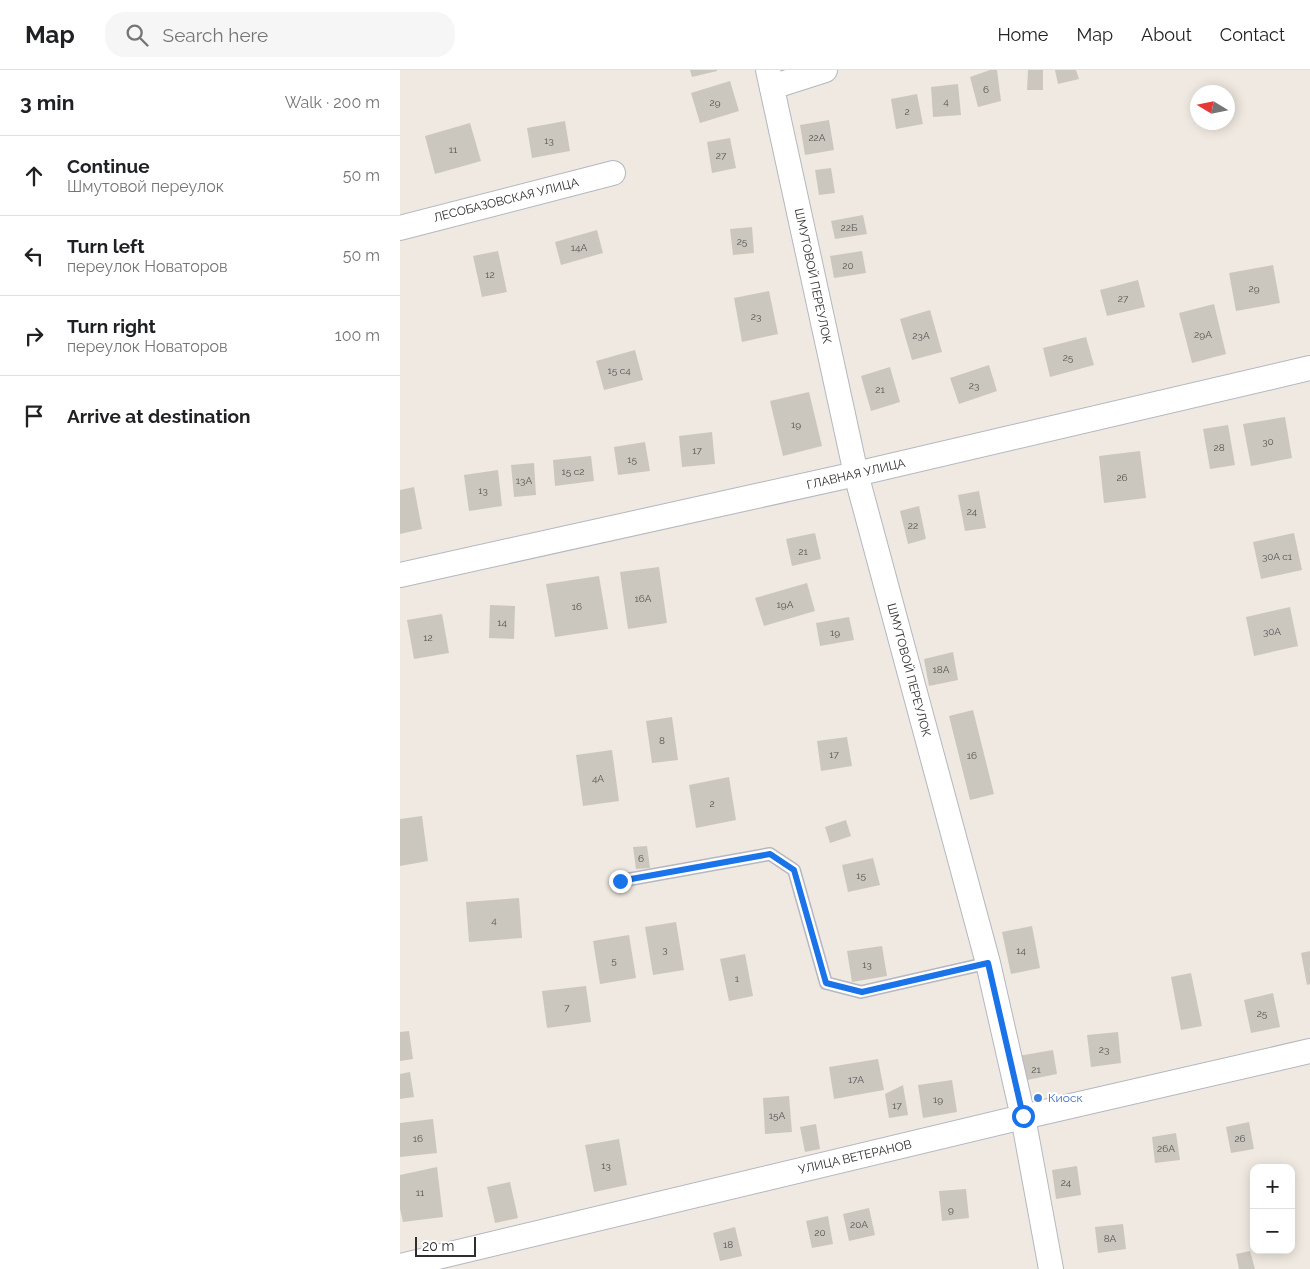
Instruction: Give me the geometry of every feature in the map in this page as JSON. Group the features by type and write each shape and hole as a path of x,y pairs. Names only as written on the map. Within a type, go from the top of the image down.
{"street":[{"path":"770,78 825,70"},
{"name":"ШМУТОВОЙ ПЕРЕУЛОК","path":"770,78 856,474 988,963 1023,1116 1051,1269"},
{"name":"ЛЕСОБАЗОВСКАЯ УЛИЦА","path":"400,228 612,173"},
{"name":"ГЛАВНАЯ УЛИЦА","path":"400,575 856,474 1310,368"},
{"name":"УЛИЦА ВЕТЕРАНОВ","path":"400,1266 1023,1116 1310,1051"}],"lane":[{"path":"620,881 770,854 794,870 826,983 862,992 988,963"}],"building":[{"path":"690,70 717,70 717,71 692,77"},
{"path":"990,70 997,70 1001,101 978,107 970,77"},
{"path":"1028,70 1043,70 1043,90 1027,90"},
{"path":"1055,70 1076,70 1079,79 1058,84"},
{"path":"730,81 739,111 700,123 691,93"},
{"path":"958,84 961,115 933,117 931,87"},
{"path":"917,94 923,124 896,129 891,99"},
{"path":"829,120 834,150 805,155 800,125"},
{"path":"565,121 570,151 532,158 527,128"},
{"path":"470,123 481,161 435,174 425,136"},
{"path":"730,138 736,168 712,173 707,142"},
{"path":"831,168 835,193 819,195 815,170"},
{"path":"863,215 867,234 835,239 831,221"},
{"path":"752,227 754,253 733,255 730,229"},
{"path":"597,230 603,253 561,265 555,242"},
{"path":"498,251 507,292 482,297 473,256"},
{"path":"862,251 866,273 834,278 830,256"},
{"path":"1273,265 1280,303 1236,311 1229,273"},
{"path":"1138,280 1145,307 1107,316 1100,290"},
{"path":"769,291 778,334 742,342 734,298"},
{"path":"1214,304 1226,354 1192,363 1179,313"},
{"path":"930,310 942,352 912,360 900,319"},
{"path":"1086,337 1094,365 1050,377 1043,348"},
{"path":"635,350 643,380 604,390 596,361"},
{"path":"989,365 997,391 959,404 950,378"},
{"path":"890,367 900,402 871,411 861,376"},
{"path":"809,392 822,446 783,456 770,401"},
{"path":"1285,417 1292,458 1251,466 1243,424"},
{"path":"1228,425 1235,465 1210,469 1203,429"},
{"path":"712,432 715,464 682,467 679,436"},
{"path":"645,442 650,471 618,475 614,447"},
{"path":"1140,451 1146,498 1104,503 1099,456"},
{"path":"591,456 594,481 555,486 553,460"},
{"path":"534,463 536,495 514,497 511,465"},
{"path":"498,470 502,506 469,511 464,475"},
{"path":"414,487 422,529 400,534 400,490"},
{"path":"979,491 986,528 965,531 958,495"},
{"path":"919,506 926,539 908,544 900,511"},
{"path":"815,533 821,559 792,566 786,539"},
{"path":"1294,533 1302,570 1261,579 1253,542"},
{"path":"659,567 667,623 628,629 620,572"},
{"path":"599,576 608,629 555,637 546,584"},
{"path":"807,583 815,611 764,626 755,598"},
{"path":"490,605 515,606 514,639 489,638"},
{"path":"1290,607 1298,646 1254,656 1246,617"},
{"path":"442,614 449,653 414,659 407,620"},
{"path":"849,617 854,640 820,646 816,623"},
{"path":"953,652 958,680 929,686 924,659"},
{"path":"973,710 994,794 970,800 949,716"},
{"path":"672,717 678,760 652,763 646,721"},
{"path":"847,737 852,766 821,771 817,741"},
{"path":"612,750 619,801 583,806 576,755"},
{"path":"729,777 736,820 696,828 689,785"},
{"path":"422,816 428,861 400,866 400,819"},
{"path":"846,820 851,836 830,843 825,827"},
{"path":"647,846 650,868 636,869 633,847"},
{"path":"873,858 880,885 848,892 842,865"},
{"path":"519,898 522,938 469,942 466,902"},
{"path":"676,922 684,970 653,975 645,927"},
{"path":"1032,926 1040,968 1011,974 1002,932"},
{"path":"629,935 636,978 600,984 593,941"},
{"path":"882,946 887,976 852,982 847,951"},
{"path":"1310,951 1310,984 1307,985 1301,953"},
{"path":"745,954 753,996 729,1001 720,959"},
{"path":"1191,973 1202,1026 1181,1030 1171,977"},
{"path":"586,986 591,1022 547,1028 542,991"},
{"path":"1273,993 1280,1027 1251,1033 1244,1000"},
{"path":"409,1031 413,1059 400,1061 400,1032"},
{"path":"1118,1032 1121,1063 1091,1067 1087,1035"},
{"path":"1053,1050 1057,1074 1022,1081 1018,1056"},
{"path":"878,1059 884,1090 834,1099 829,1067"},
{"path":"410,1072 414,1097 400,1099 400,1074"},
{"path":"952,1080 957,1112 923,1118 918,1085"},
{"path":"903,1085 908,1115 889,1118 885,1094"},
{"path":"789,1096 792,1132 765,1134 763,1098"},
{"path":"433,1119 437,1153 400,1157 400,1123"},
{"path":"1249,1122 1254,1149 1231,1153 1226,1127"},
{"path":"816,1124 820,1149 805,1152 800,1127"},
{"path":"1176,1133 1180,1160 1155,1163 1152,1137"},
{"path":"619,1139 627,1185 594,1192 585,1145"},
{"path":"1077,1166 1081,1195 1056,1199 1052,1170"},
{"path":"437,1167 443,1217 403,1222 400,1209 400,1175"},
{"path":"510,1182 518,1218 495,1223 487,1187"},
{"path":"966,1189 969,1218 942,1221 939,1191"},
{"path":"869,1208 875,1235 849,1241 843,1214"},
{"path":"828,1216 833,1244 812,1248 806,1221"},
{"path":"1123,1224 1126,1249 1098,1253 1095,1227"},
{"path":"735,1227 742,1256 720,1261 713,1233"},
{"path":"1250,1251 1255,1269 1239,1269 1236,1254"}],"place":[{"name":"Киоск","path":"1038,1098"}],"route":[{"path":"620,881 770,854 794,870 826,983 862,992 988,963 1023,1116"}]}
